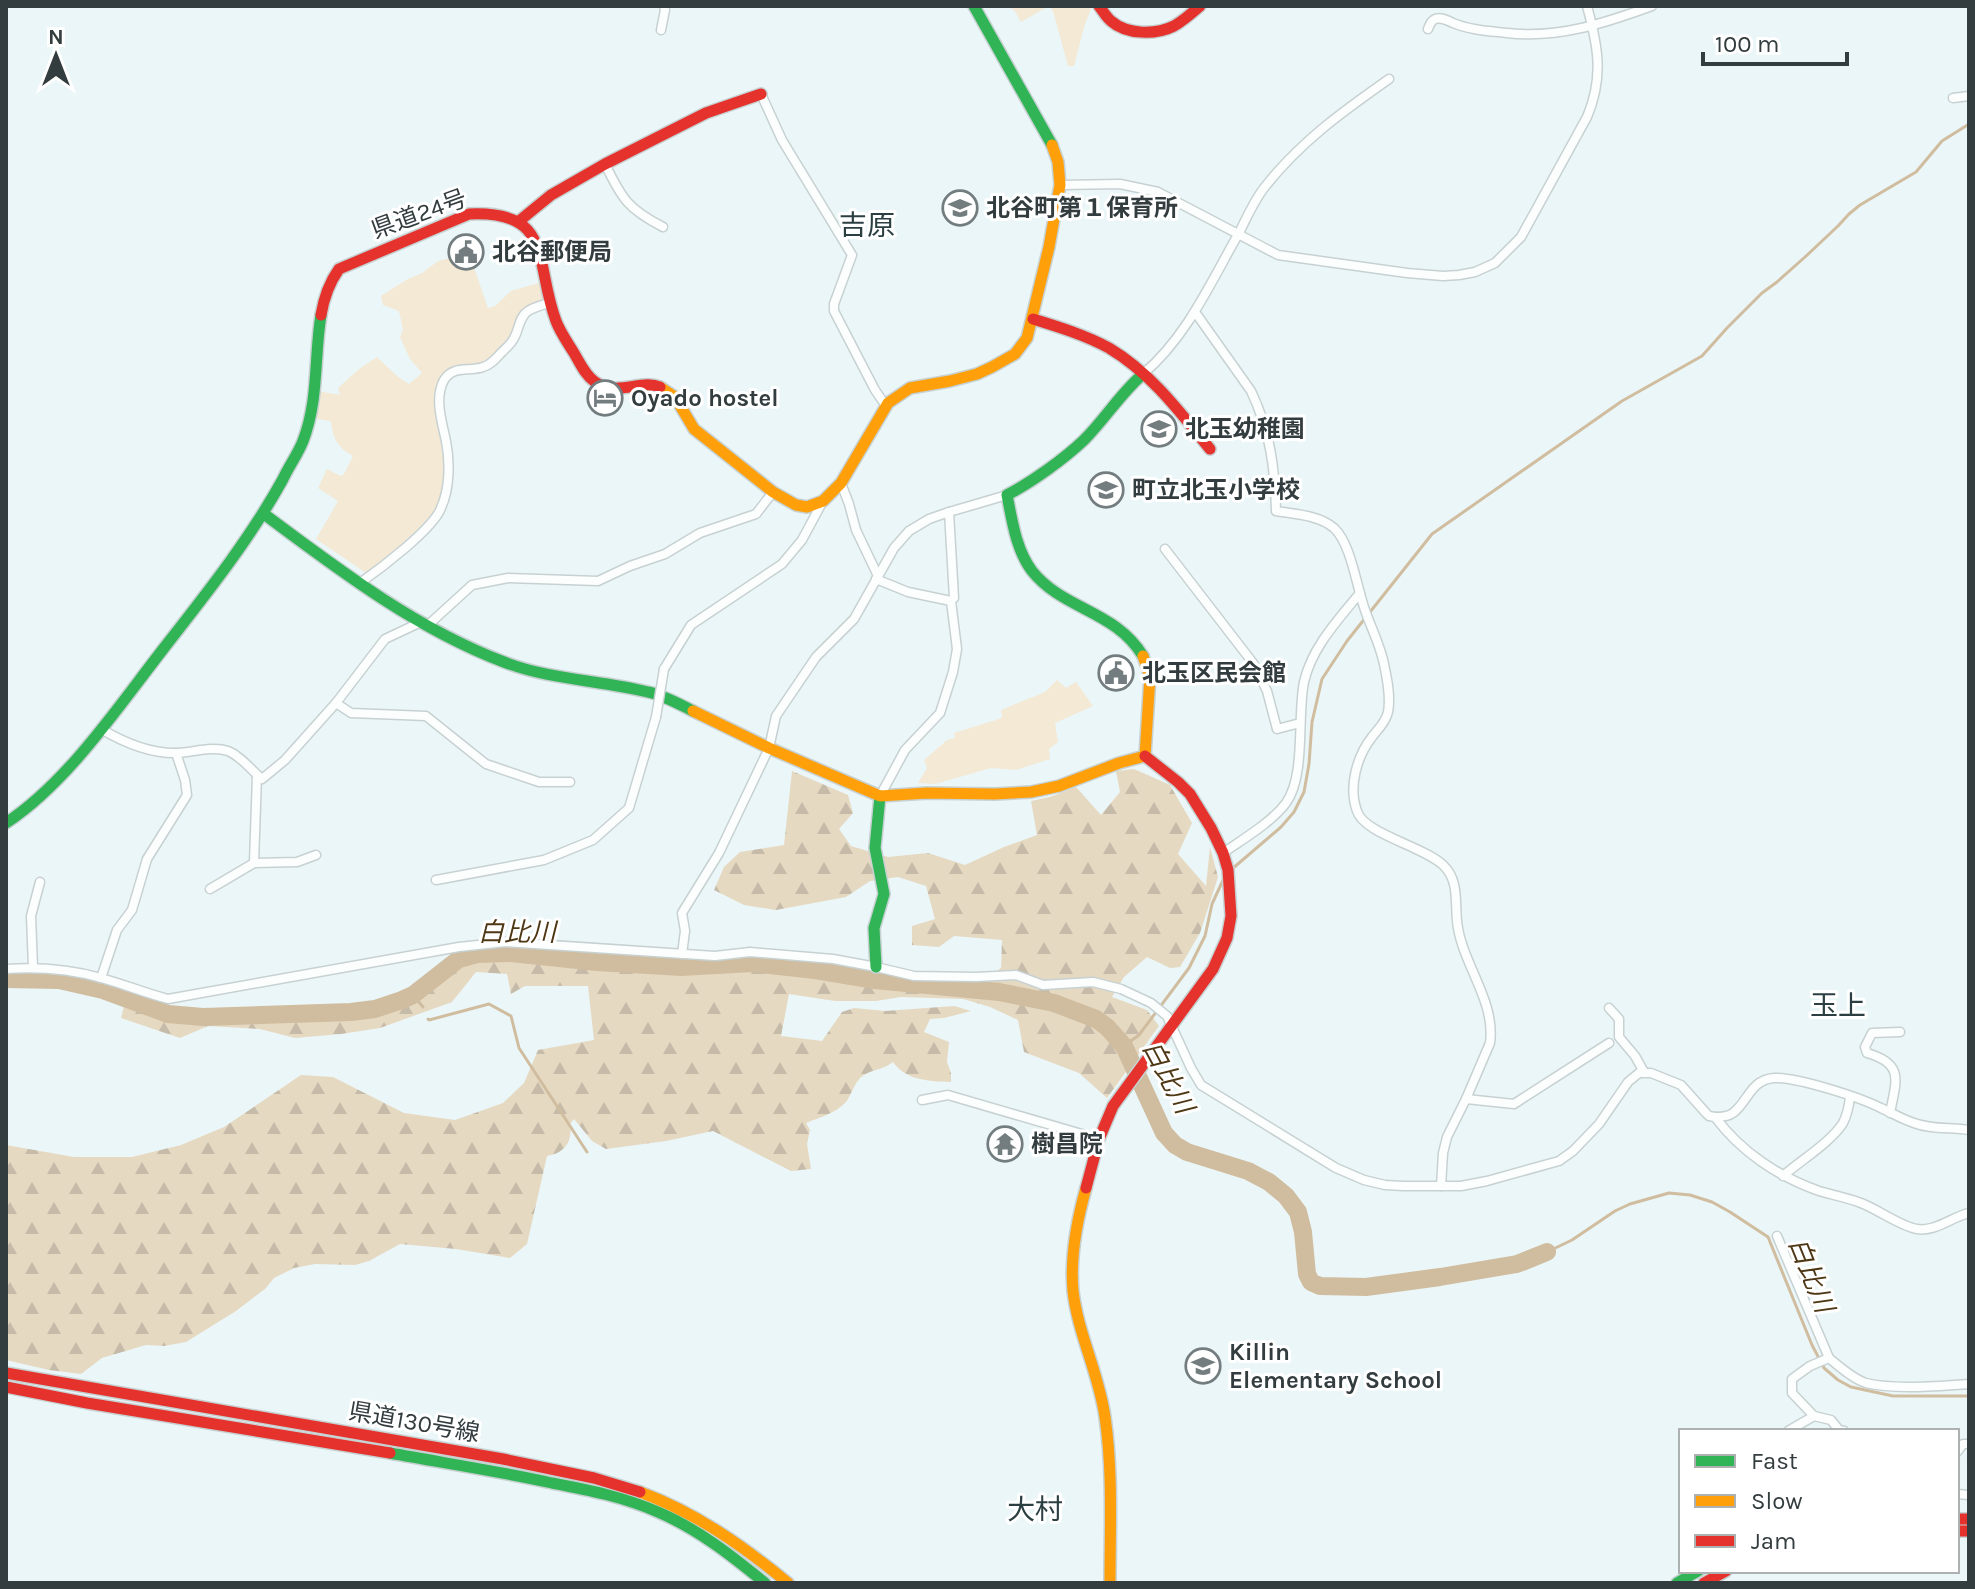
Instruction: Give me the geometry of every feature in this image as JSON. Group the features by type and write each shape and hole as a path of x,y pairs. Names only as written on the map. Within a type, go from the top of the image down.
{"main road":[{"path":"761,94 706,113 605,164 551,195 518,222 535,238 556,322 585,373 608,388 655,385 666,390 675,397 694,429 773,492 796,505 807,507 823,501 841,483 886,406 894,398 910,388 977,374 1015,354 1027,338 1060,185 1058,162 1051,140 974,6"},
{"path":"1099,6 1117,26 1154,32 1173,26 1200,6"},
{"name":"県道24号","path":"6,823 47,791 101,729 264,514 303,441 316,388 323,302 330,282 339,269 469,214 490,213 518,222"},
{"path":"1033,319 1110,349 1164,394 1210,449"},
{"path":"1143,374 1127,388 1084,440 1028,484 1007,495 1016,536 1033,571 1066,599 1124,629 1141,649 1150,676 1145,756"},
{"path":"264,514 320,556 423,624 503,662 544,675 650,692 880,796 1031,792 1059,786 1145,756"},
{"path":"1110,1583 1110,1461 1105,1415 1073,1291 1078,1217 1099,1139 1113,1106 1146,1062 1169,1020 1213,969 1230,928 1231,916 1230,881 1224,856 1211,828 1190,794 1145,756"},
{"path":"876,967 874,928 884,894 875,848 880,796"},
{"name":"県道130号線","path":"6,1372 576,1473 664,1501 705,1522 735,1541 788,1583"},
{"name":"県道130号線","path":"6,1388 501,1472 616,1496 659,1512 691,1529 765,1583"},
{"path":"1677,1583 1694,1573"},
{"path":"1704,1583 1722,1573"}],"street":[{"path":"661,30 664,6"},
{"path":"1060,185 1120,184 1158,192 1278,255 1407,273 1443,276 1475,272 1495,263 1521,237 1594,101 1599,68 1587,6"},
{"path":"1428,29 1431,21 1437,18 1471,29 1528,36 1556,34 1652,6"},
{"path":"1143,374 1195,312 1263,190 1310,138 1338,114 1389,79"},
{"path":"761,94 782,140 852,255 834,311 886,406"},
{"path":"1953,98 1969,96"},
{"path":"605,164 630,207 663,227"},
{"path":"360,583 395,557 436,517 441,508 449,470 440,405 445,379 460,369 490,364 514,339 523,316 551,302"},
{"path":"1195,312 1258,405 1272,449 1276,511 1317,520 1336,530 1349,557 1384,662 1389,708 1386,720 1360,755 1355,781 1356,810 1364,823 1434,857 1451,874 1455,885 1457,926 1491,1026 1490,1043 1447,1137 1441,1186"},
{"path":"841,483 856,530 877,578 908,592 951,601"},
{"path":"101,729 123,742 161,752 220,749 232,752 262,779 285,760 336,703 385,639 423,624 472,585 508,578 598,581 665,554 700,533 756,514 773,492"},
{"path":"682,954 685,931 682,913 719,853 769,748 776,716 816,657 854,619 894,548 909,531 929,519 1007,495"},
{"path":"436,880 544,860 593,840 629,808 656,717 664,669 691,625 782,564 802,540 823,501"},
{"path":"880,796 905,750 940,713 953,672 957,649 951,601 954,598 949,512"},
{"path":"1165,549 1253,663 1267,691 1277,729 1300,723"},
{"path":"1224,856 1286,803 1291,794 1297,772 1303,689 1309,665 1327,635 1360,593"},
{"path":"336,703 351,713 426,716 486,764 539,782 570,782"},
{"path":"101,978 117,930 132,910 147,859 187,795 176,753"},
{"path":"254,863 257,775"},
{"path":"210,889 254,863 297,862 316,855"},
{"path":"33,967 31,916 40,882"},
{"path":"6,969 54,968 101,978 168,999 459,947 506,942 715,956 750,952 833,959 914,976 1016,975 1043,985 1093,982 1121,989 1151,1003 1169,1020 1201,1085 1336,1168 1385,1185 1461,1186 1559,1161 1599,1124 1633,1076 1644,1072 1681,1085 1709,1116 1734,1113 1760,1082 1773,1078 1798,1080 1878,1106 1932,1129 1969,1130"},
{"path":"1609,1008 1619,1019 1619,1037 1644,1072"},
{"path":"1890,1113 1897,1078 1891,1065 1882,1057 1867,1053 1865,1047 1872,1033 1900,1032"},
{"path":"1466,1099 1514,1104 1609,1043"},
{"path":"922,1100 948,1095 1099,1139"},
{"path":"1783,1176 1827,1141 1842,1123 1850,1097"},
{"path":"1715,1117 1757,1159 1783,1176 1859,1202 1913,1229 1928,1229 1969,1213"},
{"path":"1777,1236 1828,1359 1865,1382 1900,1386 1969,1384"},
{"path":"1828,1359 1792,1379 1792,1393 1814,1416 1831,1420 1838,1429"},
{"path":"1791,1429 1814,1416"}],"shaded area":[{"path":"1007,6 1049,6 1021,22 1014,10"},
{"path":"1049,6 1092,6 1074,66 1068,66"},
{"path":"459,256 463,264 472,262 488,308 495,306 511,291 545,281 551,303 531,310 513,339 494,360 455,371 441,391 445,492 441,502 423,524 366,573 316,539 338,501 318,488 327,469 341,476 353,456 337,442 331,421 310,418 317,391 340,395 338,388 377,357 409,384 422,373 410,359 400,337 403,330 399,311 383,305 381,296 438,261"},
{"path":"1057,680 1066,688 1076,682 1093,706 1055,723 1058,742 1049,749 1050,759 1016,770 991,768 935,784 918,783 927,768 924,760 947,740 955,738 954,733 1002,718 1001,710 1045,692"}],"green space":[{"path":"1134,769 1170,785 1192,823 1178,854 1206,886 1210,847 1218,877 1200,933 1180,967 1170,968 1147,957 1124,977 1112,997 1147,1010 1159,1026 1107,1098 1079,1073 1024,1052 1018,1020 990,1007 963,999 901,997 876,1001 835,1001 789,994 781,1036 822,1041 842,1012 854,1008 885,1011 954,1006 971,1011 930,1019 924,1032 949,1042 947,1062 951,1082 912,1076 893,1062 864,1075 842,1106 806,1123 810,1130 807,1144 811,1169 791,1171 713,1131 606,1149 592,1141 574,1119 566,1145 559,1152 547,1156 527,1244 510,1258 400,1244 355,1265 315,1264 294,1268 274,1278 265,1289 236,1311 186,1342 146,1345 102,1358 81,1374 6,1360 6,1145 74,1157 132,1157 181,1145 224,1127 301,1075 333,1077 404,1113 455,1120 503,1103 524,1083 538,1050 594,1040 588,986 525,986 511,994 507,974 476,972 452,1002 380,1028 295,1038 260,1029 208,1026 180,1038 121,1018 124,1006 196,1023 266,1023 390,1012 417,1001 460,955 483,950 525,949 665,960 763,960 935,983 978,984 1001,968 1002,940 954,936 939,947 912,945 912,926 935,919 926,886 898,877 870,881 846,897 776,910 744,905 714,890 724,867 740,852 784,845 792,771 848,795 853,813 839,829 851,846 888,857 928,853 965,865 1037,835 1031,801 1076,787 1101,815 1120,792 1116,771"}],"waterway":[{"path":"1232,869 1294,812 1304,792 1312,722 1322,679 1347,641 1432,534 1622,401 1702,356 1762,293 1849,214 1916,172 1942,141 1969,124"},
{"path":"1124,1046 1139,1035 1189,968 1205,936 1212,904 1224,878"},
{"name":"白比川","path":"6,979 59,980 103,990 168,1014 203,1017 375,1009 413,995 459,959 477,954 511,953 681,967 752,963 875,980 999,992 1054,1003 1096,1019 1107,1027 1124,1046 1164,1133 1175,1145 1187,1152 1248,1171 1286,1196 1298,1212 1307,1274 1311,1282 1320,1286 1366,1287 1517,1264 1547,1252"},
{"path":"413,995 423,1007"},
{"path":"428,1019 489,1004 511,1016 519,1048 587,1152"},
{"name":"白比川","path":"1547,1252 1630,1204 1669,1193 1712,1202 1768,1237 1812,1345 1824,1368 1838,1380 1851,1387 1893,1396 1969,1396"}],"traffic: fast":[{"path":"974,6 1052,145"},
{"path":"6,823 50,787 91,742 212,586 270,501 299,451 308,425 321,315"},
{"path":"1143,374 1076,447 1007,495 1018,544 1032,571 1058,594 1118,629 1143,656"},
{"path":"264,514 379,596 471,648 539,673 654,693 693,711"},
{"path":"876,967 874,928 884,894 875,848 880,796"},
{"path":"390,1453 593,1491 632,1502 701,1535 765,1583"},
{"path":"1677,1583 1694,1573"}],"traffic: slow":[{"path":"660,387 675,397 694,429 773,492 796,505 807,507 823,501 841,483 888,403 910,388 950,381 992,367 1015,354 1027,338 1060,185 1058,162 1052,145"},
{"path":"1143,656 1150,676 1145,756"},
{"path":"693,711 880,796 1031,792 1059,786 1145,756"},
{"path":"1086,1188 1075,1239 1073,1291 1079,1323 1098,1385 1108,1438 1110,1583"},
{"path":"640,1492 718,1531 788,1583"}],"traffic: jam":[{"path":"1099,6 1118,26 1142,32 1174,26 1200,6"},
{"path":"518,222 551,195 605,164 706,113 761,94"},
{"path":"321,315 327,290 339,269 469,214 496,215 515,221 528,231 536,244 556,321 588,376 612,388 660,387"},
{"path":"1033,319 1091,339 1124,358 1164,394 1210,449"},
{"path":"1086,1188 1099,1139 1113,1106 1213,969 1227,938 1231,916 1228,870 1211,828 1190,794 1145,756"},
{"path":"6,1373 503,1459 594,1478 640,1492"},
{"path":"6,1387 390,1453"},
{"path":"1959,1519 1969,1519"},
{"path":"1959,1531 1969,1531"},
{"path":"1704,1583 1722,1573"}],"place":[{"name":"北谷町第１保育所","path":"960,208"},
{"name":"北谷郵便局","path":"466,252"},
{"name":"Oyado hostel","path":"605,398"},
{"name":"北玉幼稚園","path":"1159,429"},
{"name":"町立北玉小学校","path":"1106,490"},
{"name":"北玉区民会館","path":"1116,673"},
{"name":"樹昌院","path":"1005,1144"},
{"name":"Killin Elementary School","path":"1203,1366"}],"district":[{"name":"吉原","path":"867,225"},
{"name":"玉上","path":"1838,1005"},
{"name":"大村","path":"1035,1509"}]}
